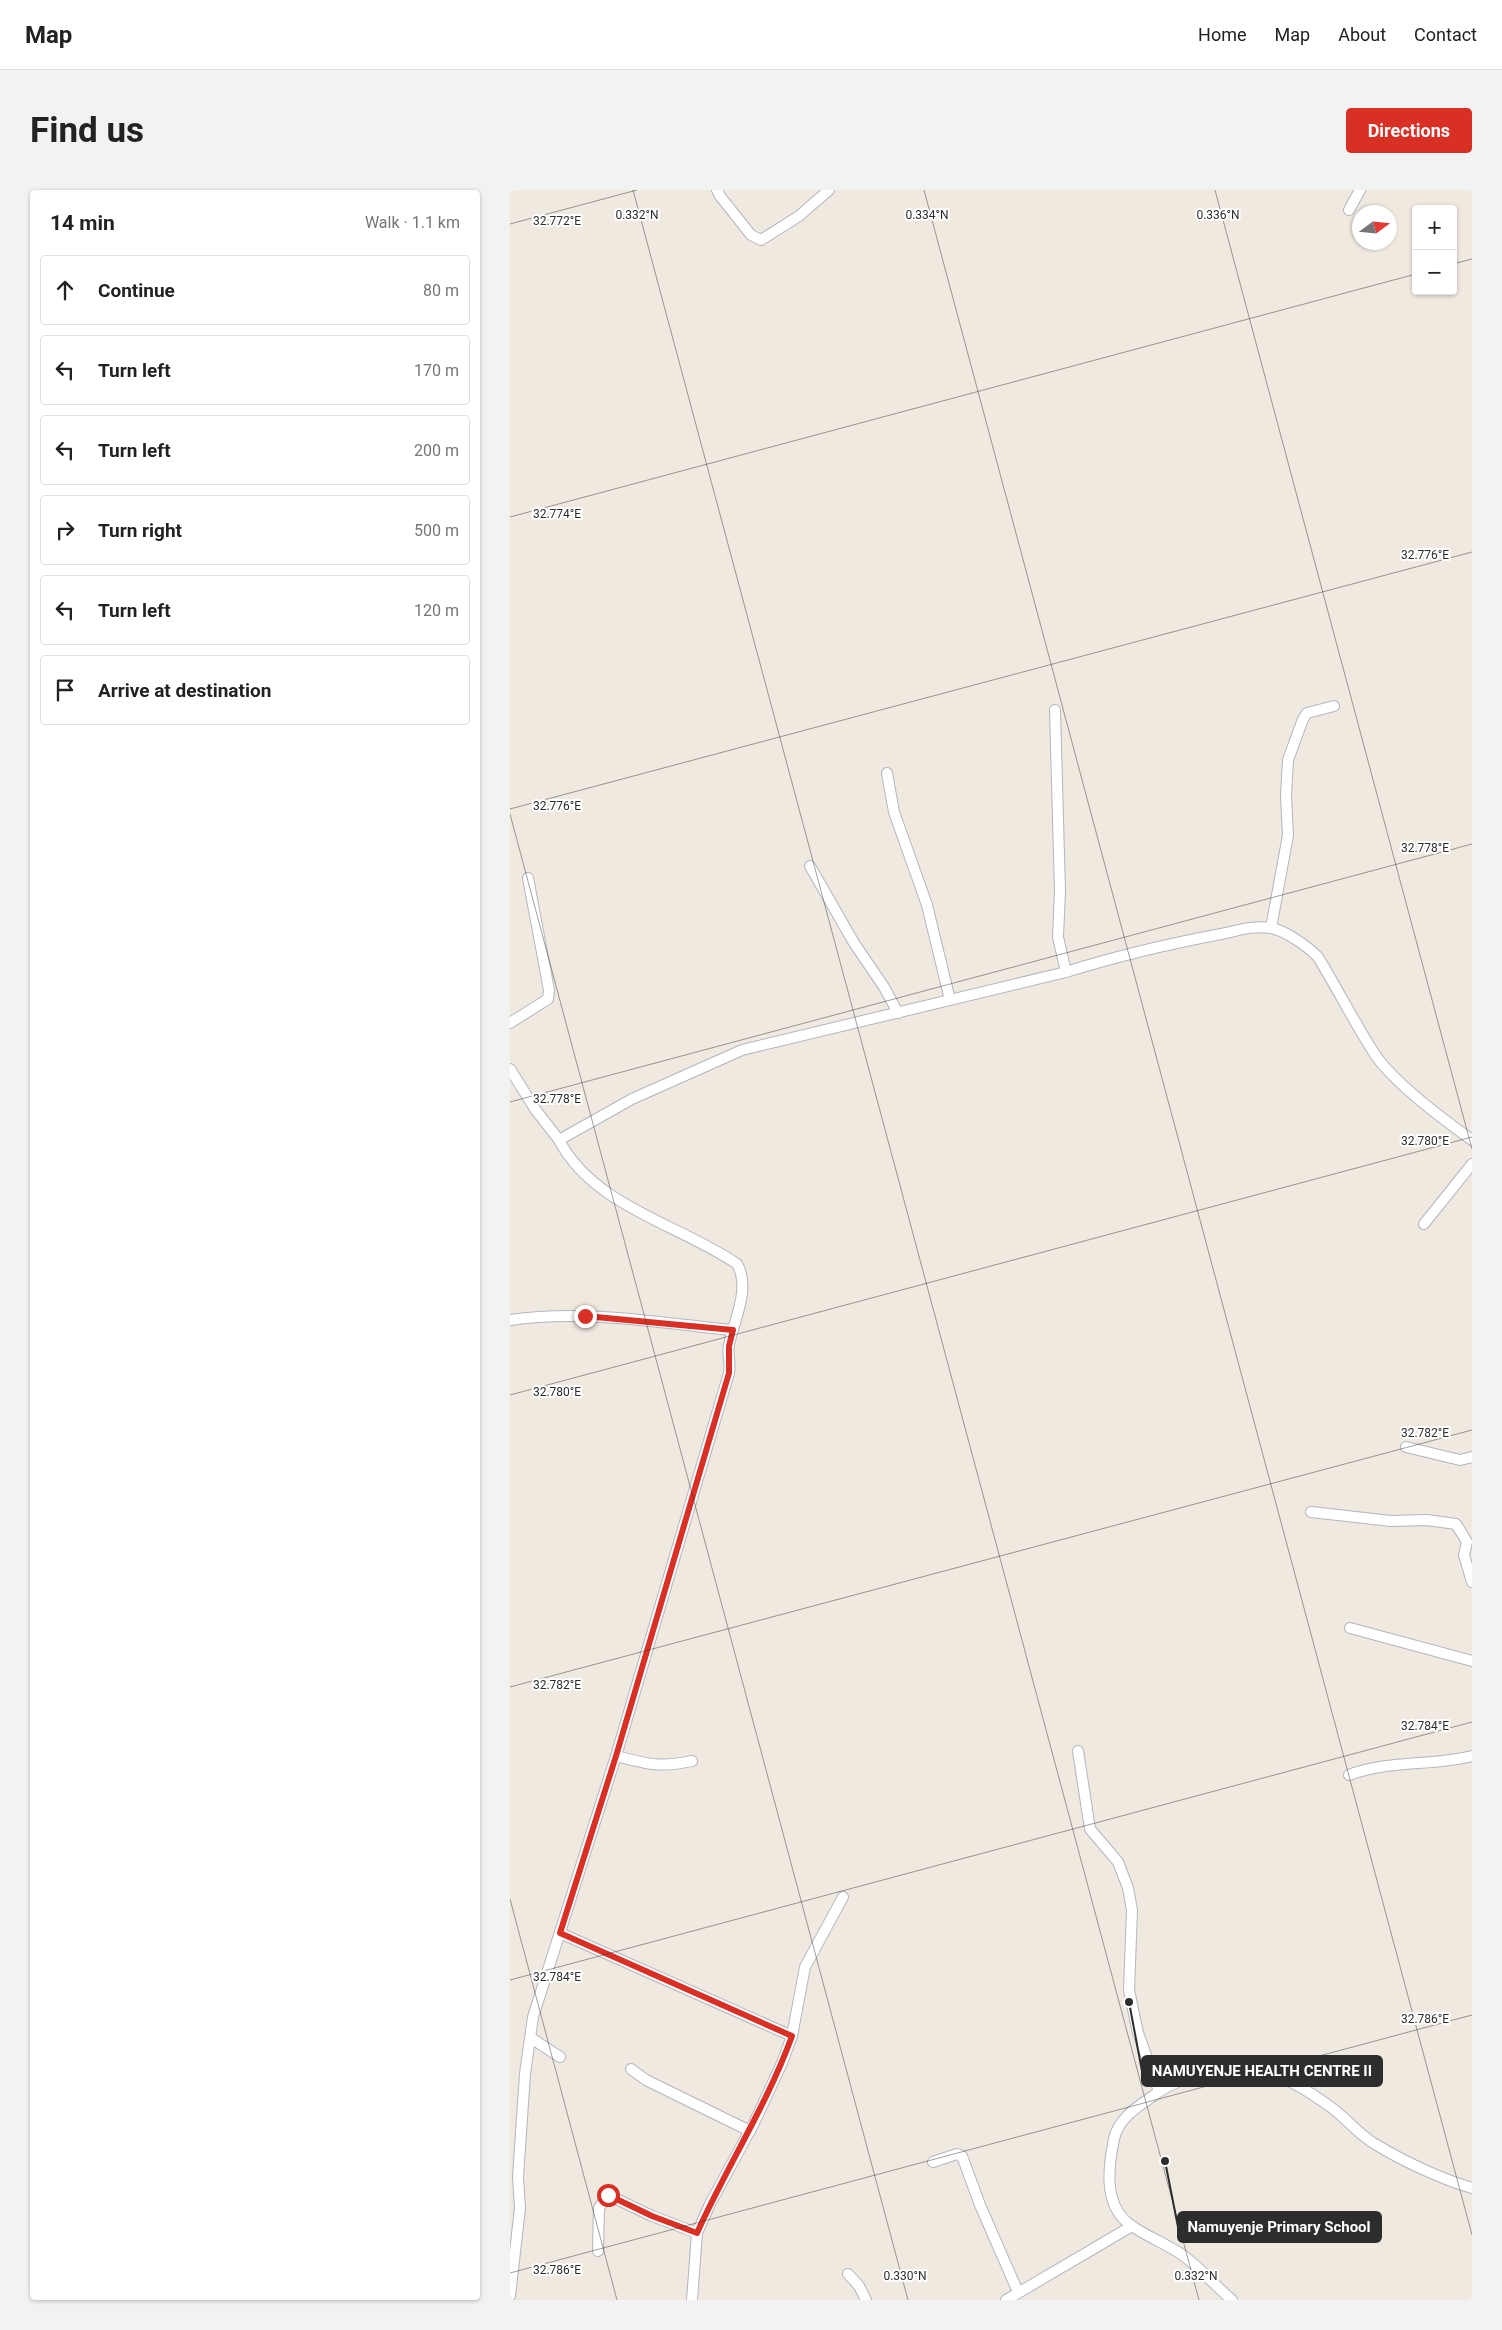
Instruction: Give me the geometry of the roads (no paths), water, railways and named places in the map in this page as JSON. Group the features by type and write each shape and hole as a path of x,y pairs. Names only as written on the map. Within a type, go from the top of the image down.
{"street":[{"path":"717,190 751,235 761,240 798,216 829,190"},
{"path":"1349,210 1360,190"},
{"path":"1271,928 1288,835 1288,760 1302,719 1307,713 1334,706"},
{"path":"1055,710 1060,891 1058,937 1066,972"},
{"path":"887,772 894,812 927,905 950,1000"},
{"path":"810,866 854,943 884,987 898,1013"},
{"path":"510,1023 548,999 528,878"},
{"path":"559,1140 632,1099 742,1050 1066,972 1113,957 1256,928 1271,928 1306,944 1318,957 1375,1054 1403,1084 1472,1140"},
{"path":"510,1069 535,1109 559,1140 568,1158 576,1167 614,1198 738,1264 742,1273 743,1285 729,1346 729,1373 616,1756 533,2017 525,2074 518,2177 520,2208 510,2296"},
{"path":"1424,1224 1472,1164"},
{"path":"510,1320 535,1316 593,1316 733,1330"},
{"path":"1406,1447 1460,1460 1472,1457"},
{"path":"1311,1512 1391,1521 1427,1520 1456,1524 1470,1541 1464,1555 1472,1582"},
{"path":"1350,1628 1472,1662"},
{"path":"1078,1750 1090,1829 1118,1862 1128,1888 1132,1910 1129,1990 1138,2033 1159,2091"},
{"path":"616,1756 652,1766 692,1761"},
{"path":"1349,1775 1366,1770 1451,1761 1472,1756"},
{"path":"692,2300 697,2233 710,2204 750,2131 782,2063 792,2036 806,1967 843,1897"},
{"path":"560,1933 792,2036"},
{"path":"531,2038 560,2056"},
{"path":"631,2069 646,2080 750,2131"},
{"path":"1232,2300 1185,2257 1132,2226 1122,2218 1110,2193 1109,2160 1116,2128 1128,2115 1159,2091 1196,2075 1231,2071 1261,2071 1303,2089 1332,2108 1374,2144 1448,2180 1472,2188"},
{"path":"934,2162 957,2154 962,2156 980,2206 1018,2292"},
{"path":"598,2251 599,2208 608,2195 652,2216 697,2233"},
{"path":"1006,2300 1132,2226"},
{"path":"848,2274 859,2286 866,2300"}],"place":[{"name":"NAMUYENJE HEALTH CENTRE II","path":"1129,2002"},
{"name":"Namuyenje Primary School","path":"1165,2161"}]}
